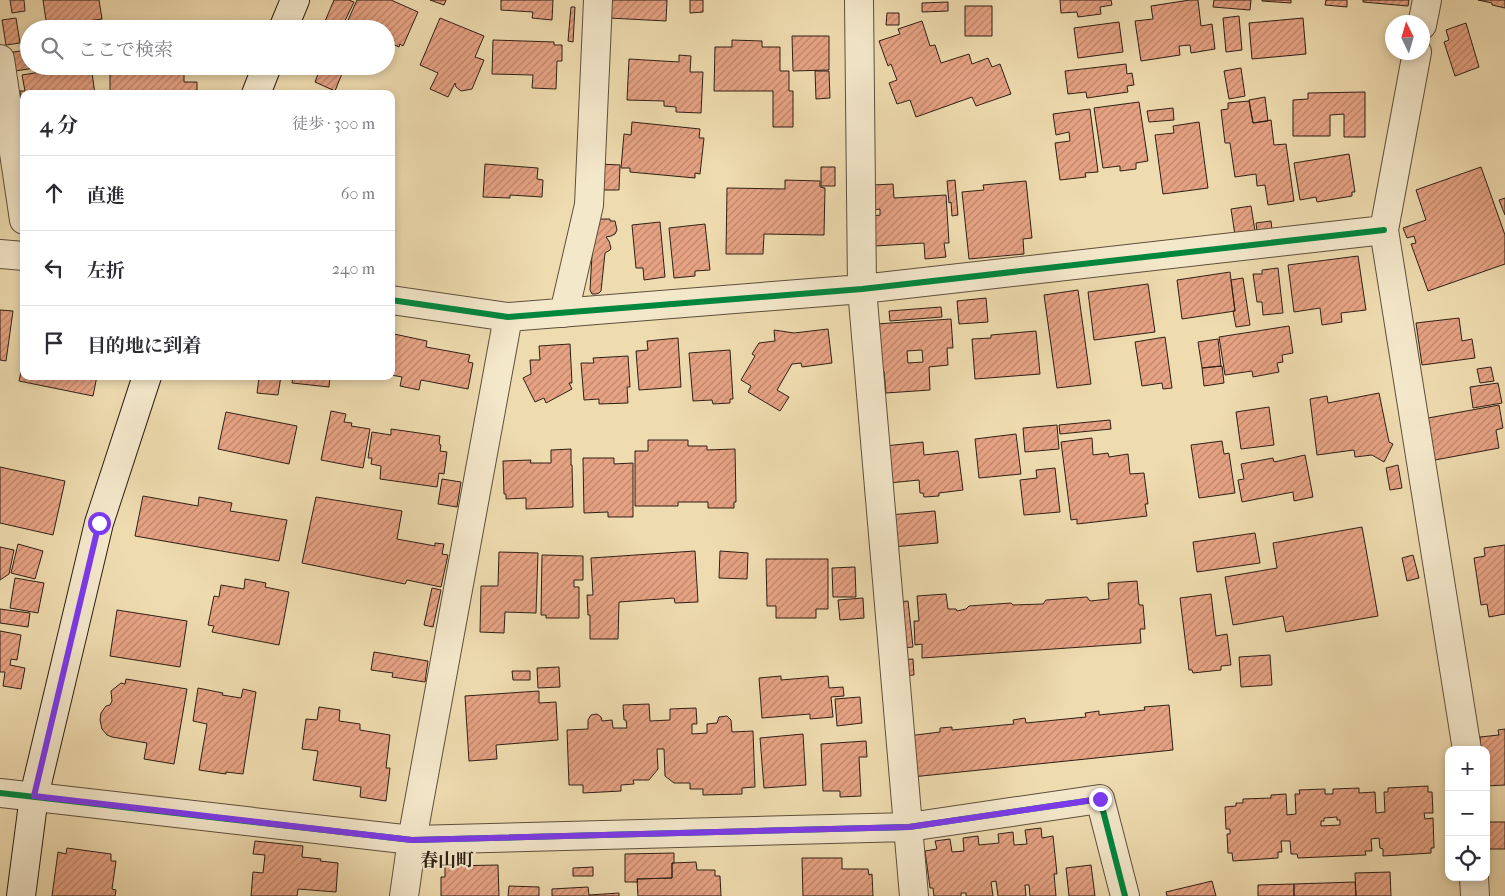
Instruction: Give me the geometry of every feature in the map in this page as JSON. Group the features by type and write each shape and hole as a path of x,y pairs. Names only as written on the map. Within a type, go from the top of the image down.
{"street":[{"path":"287,20 295,0"},
{"path":"564,312 589,205 598,0"},
{"path":"859,0 862,290 914,896"},
{"path":"1424,15 1427,0"},
{"path":"0,58 20,193"},
{"path":"1416,60 1384,230 1466,746"},
{"path":"258,90 263,75"},
{"path":"395,301 508,317 862,290 1384,230"},
{"path":"0,254 20,256"},
{"path":"404,896 412,840 508,317"},
{"path":"21,896 34,796 99,523 146,380"},
{"path":"0,792 412,840 909,827 1100,799 1125,896"},
{"path":"1474,881 1475,896"}],"building":[{"path":"10,0 24,0 25,11 12,13"},
{"path":"43,0 99,0 102,19 46,20"},
{"path":"334,0 354,2 345,20 326,20"},
{"path":"357,0 391,0 418,12 403,46 400,44 399,47 395,45 395,20 348,20"},
{"path":"430,0 446,0 444,5"},
{"path":"501,0 553,0 552,20 532,18 533,12 501,10"},
{"path":"610,0 667,0 666,21 609,18"},
{"path":"690,0 703,0 703,12 690,13"},
{"path":"1060,0 1111,0 1112,5 1100,7 1101,14 1078,17 1077,12 1061,13"},
{"path":"1198,0 1201,26 1212,24 1215,49 1191,53 1190,45 1179,46 1180,55 1141,61 1135,21 1153,19 1151,6"},
{"path":"1214,0 1251,0 1250,10 1213,7"},
{"path":"1291,0 1291,3 1262,1"},
{"path":"1326,0 1347,0 1347,7 1325,5"},
{"path":"1363,0 1409,0 1408,6 1363,2"},
{"path":"1478,0 1505,0 1505,8 1492,5 1492,3"},
{"path":"948,2 948,11 922,12 922,3"},
{"path":"965,6 992,6 992,36 965,36"},
{"path":"571,7 575,7 573,42 568,41"},
{"path":"887,13 899,13 899,25 886,25"},
{"path":"1239,16 1242,50 1226,52 1223,18"},
{"path":"16,18 20,43 6,45 2,20"},
{"path":"440,18 484,36 475,57 484,60 472,89 461,91 456,87 455,83 448,97 430,89 438,73 420,65"},
{"path":"1303,18 1306,54 1252,59 1249,23"},
{"path":"922,21 930,46 935,45 941,63 969,54 972,64 988,58 992,67 1000,64 1011,94 976,106 972,97 916,117 910,100 897,104 889,83 897,80 891,64 888,66 879,41 900,34 898,29"},
{"path":"1119,22 1123,52 1078,58 1074,28"},
{"path":"1466,23 1479,67 1455,76 1444,42 1449,40 1446,30"},
{"path":"792,36 829,36 829,70 793,71"},
{"path":"493,40 554,42 554,45 562,45 562,61 557,61 556,89 532,88 533,75 492,74"},
{"path":"732,40 762,41 762,47 780,47 780,71 789,71 789,91 793,91 793,127 773,127 773,91 714,91 715,47 732,47"},
{"path":"20,51 20,70 9,72 6,53"},
{"path":"679,55 691,56 690,72 703,72 701,113 676,112 676,107 664,106 664,101 627,100 629,59 679,62"},
{"path":"1126,64 1127,74 1132,73 1134,85 1127,86 1128,92 1087,98 1086,92 1068,94 1065,71"},
{"path":"1241,68 1245,96 1229,99 1224,71"},
{"path":"815,71 829,71 830,98 816,99"},
{"path":"22,75 92,75 94,90 25,90"},
{"path":"110,75 184,75 184,82 197,82 197,90 110,90"},
{"path":"318,75 341,75 335,90 315,82"},
{"path":"1365,92 1365,137 1344,137 1344,114 1330,115 1330,136 1293,136 1293,100 1308,99 1308,93"},
{"path":"1265,97 1268,121 1253,123 1249,100"},
{"path":"1249,101 1253,123 1271,120 1274,145 1286,144 1294,201 1268,205 1265,185 1257,186 1256,174 1235,177 1230,143 1225,143 1221,110 1228,109 1228,103"},
{"path":"1139,102 1148,161 1136,163 1136,169 1120,171 1120,166 1103,168 1094,108"},
{"path":"1173,108 1174,120 1149,122 1147,111"},
{"path":"1090,109 1098,172 1085,173 1086,177 1060,180 1055,143 1070,141 1069,132 1056,135 1053,114"},
{"path":"632,122 700,129 699,138 704,138 700,174 695,173 695,178 630,172 630,168 621,168 624,134 631,135"},
{"path":"1199,122 1208,188 1163,194 1155,135 1174,133 1173,126"},
{"path":"1349,154 1355,192 1352,192 1352,196 1317,202 1316,197 1300,200 1294,163"},
{"path":"485,164 538,168 537,179 543,180 542,197 510,195 510,198 483,197"},
{"path":"600,164 620,165 619,190 599,190"},
{"path":"821,167 835,167 835,186 821,186"},
{"path":"1481,167 1505,235 1505,264 1428,291 1411,244 1416,243 1414,236 1407,238 1403,228 1426,220 1416,190"},
{"path":"785,180 820,181 820,187 825,188 824,235 764,234 763,254 726,254 727,188 785,189"},
{"path":"955,180 958,215 952,216 947,181"},
{"path":"1026,181 1032,238 1023,239 1024,254 969,259 962,192 984,190 983,185"},
{"path":"893,184 894,198 946,195 949,243 944,243 946,257 925,259 924,243 875,246 873,216 880,215 880,209 874,210 873,185"},
{"path":"1505,198 1505,215 1499,200"},
{"path":"1251,206 1255,231 1235,235 1231,209"},
{"path":"594,219 610,219 610,221 615,221 617,230 615,234 606,237 611,248 605,253 601,291 592,294 590,290"},
{"path":"1271,221 1272,230 1257,232 1256,223"},
{"path":"660,222 665,277 644,280 643,268 636,268 632,225"},
{"path":"705,224 710,270 695,271 695,276 674,278 669,228"},
{"path":"1358,256 1366,310 1341,313 1342,322 1322,325 1320,308 1294,312 1288,265"},
{"path":"1278,268 1283,313 1263,315 1262,302 1257,302 1253,274 1262,274 1262,270"},
{"path":"1230,272 1235,311 1182,319 1177,280"},
{"path":"1243,278 1250,325 1236,327 1231,280"},
{"path":"1148,284 1155,332 1094,340 1088,292"},
{"path":"1078,290 1091,384 1057,388 1044,295"},
{"path":"986,298 988,322 959,324 957,301"},
{"path":"941,307 942,317 890,321 889,311"},
{"path":"0,310 13,311 6,361 0,360"},
{"path":"1459,318 1462,341 1472,339 1475,358 1422,365 1416,323"},
{"path":"951,319 953,348 947,348 948,365 929,367 930,390 886,393 884,371 880,371 876,324","holes":["922,350 923,362 908,363 907,351"]},
{"path":"1289,326 1293,353 1282,355 1283,362 1277,363 1279,372 1253,377 1252,371 1225,375 1219,337"},
{"path":"828,329 832,363 802,367 801,363 792,364 777,390 789,397 780,411 748,392 751,386 741,380 755,356 752,354 759,343 775,341 774,330 794,333"},
{"path":"1036,331 1040,374 975,379 972,339 991,338 991,335"},
{"path":"395,334 427,341 426,347 470,355 468,362 473,363 468,389 421,380 419,390 400,386 402,377 395,376"},
{"path":"1165,337 1172,388 1163,389 1162,383 1142,386 1135,342"},
{"path":"678,338 681,387 639,390 636,351 648,350 647,341"},
{"path":"1218,339 1221,366 1202,368 1198,342"},
{"path":"570,344 572,383 569,383 572,389 546,403 544,398 535,402 523,378 531,374 530,360 540,360 539,346"},
{"path":"730,350 733,399 730,399 730,403 713,404 712,400 693,401 689,353"},
{"path":"628,356 630,387 627,387 628,403 599,404 599,399 584,400 581,363 594,363 593,358"},
{"path":"1222,366 1224,383 1204,386 1202,368"},
{"path":"1491,367 1494,381 1480,383 1477,369"},
{"path":"20,376 20,380 96,380 93,396 19,381"},
{"path":"259,380 280,380 278,395 257,393"},
{"path":"292,380 330,380 329,387 292,383"},
{"path":"1498,383 1502,403 1473,408 1470,387"},
{"path":"1379,393 1389,442 1393,444 1384,462 1372,455 1355,457 1354,450 1317,455 1310,399 1327,396 1328,403"},
{"path":"1499,405 1503,428 1496,430 1499,448 1435,460 1428,418"},
{"path":"1269,407 1274,445 1241,449 1236,412"},
{"path":"331,411 346,414 344,422 352,423 351,426 370,429 363,468 321,460"},
{"path":"226,412 297,426 289,464 218,449"},
{"path":"1110,420 1111,429 1060,434 1059,425"},
{"path":"1057,425 1059,449 1025,452 1023,428"},
{"path":"391,429 440,436 440,451 447,452 444,474 439,473 437,487 380,479 381,466 371,464 372,458 368,458 372,432 391,435"},
{"path":"1016,434 1021,474 979,478 975,439"},
{"path":"1092,438 1093,455 1108,453 1109,457 1128,454 1130,474 1144,473 1148,504 1145,504 1147,516 1077,524 1077,519 1071,520 1061,442"},
{"path":"648,440 688,440 688,446 707,446 707,450 735,449 736,502 734,502 734,508 708,508 708,502 678,502 678,506 635,506 635,451 648,451"},
{"path":"1222,441 1224,454 1229,453 1235,493 1199,498 1191,445"},
{"path":"923,442 924,455 958,451 963,490 939,493 939,496 924,497 923,493 920,493 919,480 889,483 885,446"},
{"path":"571,449 573,507 526,509 526,498 506,499 506,494 504,494 503,461 531,460 530,463 551,463 551,450"},
{"path":"1305,455 1313,497 1294,501 1293,492 1242,502 1238,480 1244,479 1241,464 1273,458 1274,462"},
{"path":"583,458 614,458 614,464 633,463 633,517 608,517 608,512 584,513"},
{"path":"1398,465 1402,488 1390,490 1386,468"},
{"path":"0,467 65,481 53,535 0,523"},
{"path":"1055,468 1060,512 1024,515 1020,480 1037,478 1036,470"},
{"path":"442,479 461,482 457,507 438,504"},
{"path":"143,496 198,506 199,497 232,503 230,511 287,520 279,561 135,536"},
{"path":"316,497 402,511 397,539 435,546 435,543 444,544 442,554 448,555 441,587 407,580 405,584 302,563"},
{"path":"935,511 938,543 892,547 889,515"},
{"path":"1362,527 1378,616 1286,632 1283,616 1233,625 1225,577 1277,568 1273,543"},
{"path":"1255,533 1260,563 1197,572 1193,542"},
{"path":"18,544 43,551 35,579 11,573"},
{"path":"1505,545 1505,614 1489,617 1487,604 1481,605 1474,558 1485,556 1484,548"},
{"path":"0,547 14,550 9,574 0,580"},
{"path":"695,551 698,602 675,603 674,598 619,602 618,639 590,639 590,615 588,615 587,595 593,595 591,558"},
{"path":"720,551 748,553 747,579 719,578"},
{"path":"499,552 538,553 536,613 505,612 504,633 480,632 481,586 498,586"},
{"path":"542,555 583,556 583,580 574,580 574,587 579,587 579,618 546,618 546,615 541,615"},
{"path":"1413,555 1419,578 1407,581 1402,558"},
{"path":"766,559 828,559 828,609 816,609 816,618 776,618 776,606 767,606"},
{"path":"855,567 856,597 833,597 832,568"},
{"path":"15,578 44,583 38,613 10,608"},
{"path":"245,579 266,583 265,587 289,592 279,645 212,632 214,626 208,625 214,596 219,597 221,585 244,589"},
{"path":"1137,581 1139,605 1143,605 1145,629 1140,629 1141,643 922,658 922,644 915,645 914,621 919,621 917,596 946,594 948,609 956,609 957,611 966,609 969,606 1011,603 1013,605 1043,604 1046,600 1087,597 1090,601 1109,599 1108,583"},
{"path":"432,588 441,590 433,627 424,625"},
{"path":"1211,594 1216,636 1227,634 1231,665 1221,666 1221,670 1193,673 1192,670 1189,670 1180,598"},
{"path":"863,598 864,618 840,620 838,600"},
{"path":"908,601 913,647 902,648 897,602"},
{"path":"0,609 30,613 28,627 0,623"},
{"path":"117,610 187,621 180,667 110,656"},
{"path":"0,631 21,635 17,660 11,659 10,665 25,668 21,689 3,686 5,672 0,672"},
{"path":"374,652 428,661 425,682 392,677 393,673 371,670"},
{"path":"1270,655 1272,685 1241,687 1239,657"},
{"path":"913,659 914,675 899,676 897,660"},
{"path":"559,667 560,687 538,688 537,668"},
{"path":"512,671 530,671 530,680 513,680"},
{"path":"781,676 781,680 828,676 829,688 843,687 844,696 831,697 833,717 810,719 810,714 762,718 759,678"},
{"path":"126,679 187,689 174,764 144,759 147,743 112,737 107,735 102,729 101,713 112,701 111,691 121,683 125,684"},
{"path":"198,688 241,698 243,689 256,692 243,774 226,772 226,774 199,770 207,724 193,721"},
{"path":"539,691 539,703 556,702 558,740 496,745 497,759 469,761 465,696"},
{"path":"860,697 862,723 837,726 835,699"},
{"path":"649,704 650,721 670,720 670,709 696,708 697,724 692,724 692,734 707,733 707,724 717,723 719,717 727,716 731,720 732,732 753,731 755,787 742,788 742,794 703,795 703,789 690,789 690,783 674,783 665,776 664,749 657,749 658,769 649,780 633,780 634,784 621,785 621,791 583,793 583,785 569,785 567,730 588,729 588,720 591,715 597,714 601,717 602,721 612,720 613,728 627,728 626,720 624,720 623,705"},
{"path":"1169,705 1173,750 912,777 908,736 940,732 940,728 952,727 952,730 1014,724 1013,720 1025,718 1026,723 1086,717 1085,713 1099,711 1099,715 1145,710 1144,707"},
{"path":"319,707 340,710 339,721 360,724 360,730 390,735 386,768 390,768 386,801 360,797 361,787 313,780 318,751 302,749 306,719 317,720"},
{"path":"1505,729 1505,785 1490,786 1490,746 1481,746 1480,737 1499,735 1498,730"},
{"path":"803,734 806,785 764,788 760,738"},
{"path":"866,741 867,757 859,757 861,796 840,797 840,791 823,791 821,744"},
{"path":"1428,786 1428,792 1432,792 1433,813 1424,813 1425,819 1433,818 1434,848 1431,848 1431,853 1383,856 1383,849 1380,848 1379,838 1371,839 1372,851 1365,851 1366,855 1298,858 1297,854 1291,854 1290,841 1281,841 1282,852 1278,852 1278,858 1233,861 1232,853 1228,853 1227,834 1230,834 1230,829 1226,829 1225,807 1236,806 1236,803 1243,803 1243,799 1271,798 1271,795 1286,794 1287,815 1296,814 1295,794 1300,794 1299,790 1325,789 1325,794 1333,794 1333,789 1359,788 1359,793 1375,792 1376,813 1385,812 1384,792 1388,792 1388,788","holes":["1337,817 1337,820 1340,820 1340,825 1321,826 1321,821 1324,821 1324,818"]},
{"path":"1490,822 1505,822 1505,849 1490,849"},
{"path":"1041,828 1042,838 1053,836 1057,874 1054,874 1056,896 1030,896 1029,885 1025,885 1026,896 998,896 996,881 991,882 993,896 966,896 966,893 961,893 961,896 934,896 933,888 930,888 925,851 937,849 935,841 950,839 952,852 964,851 963,838 978,836 979,845 999,843 998,834 1013,832 1014,845 1027,844 1025,830"},
{"path":"255,841 303,846 302,857 338,863 336,892 298,889 297,896 251,896 253,872 263,873 265,855 253,854"},
{"path":"67,848 111,854 111,861 116,861 112,889 116,890 115,896 52,896 58,852 66,854"},
{"path":"674,853 672,878 637,879 638,882 625,882 625,854"},
{"path":"802,858 842,858 842,869 868,869 869,875 872,874 873,896 803,896"},
{"path":"696,862 697,870 715,870 715,876 720,876 721,896 638,896 637,879 672,878 672,863"},
{"path":"498,865 499,896 441,896 441,877 445,877 445,866"},
{"path":"1091,865 1095,896 1069,896 1066,868"},
{"path":"593,867 593,876 573,876 573,868"},
{"path":"1390,872 1391,896 1356,896 1355,873"},
{"path":"1212,881 1216,896 1167,896 1166,892"},
{"path":"1355,882 1356,896 1294,896 1294,884"},
{"path":"1294,884 1294,896 1258,896 1258,885"},
{"path":"509,886 539,887 539,896 508,896"},
{"path":"588,887 589,895 619,893 619,896 552,896 552,889"}],"cycle path":[{"path":"395,301 508,317 862,289 1384,230"},
{"path":"0,793 412,840 909,827 1100,799 1125,896"}],"district":[{"name":"春山町","path":"447,860"}],"route":[{"path":"99,523 34,796 412,840 909,827 1100,799"}]}
